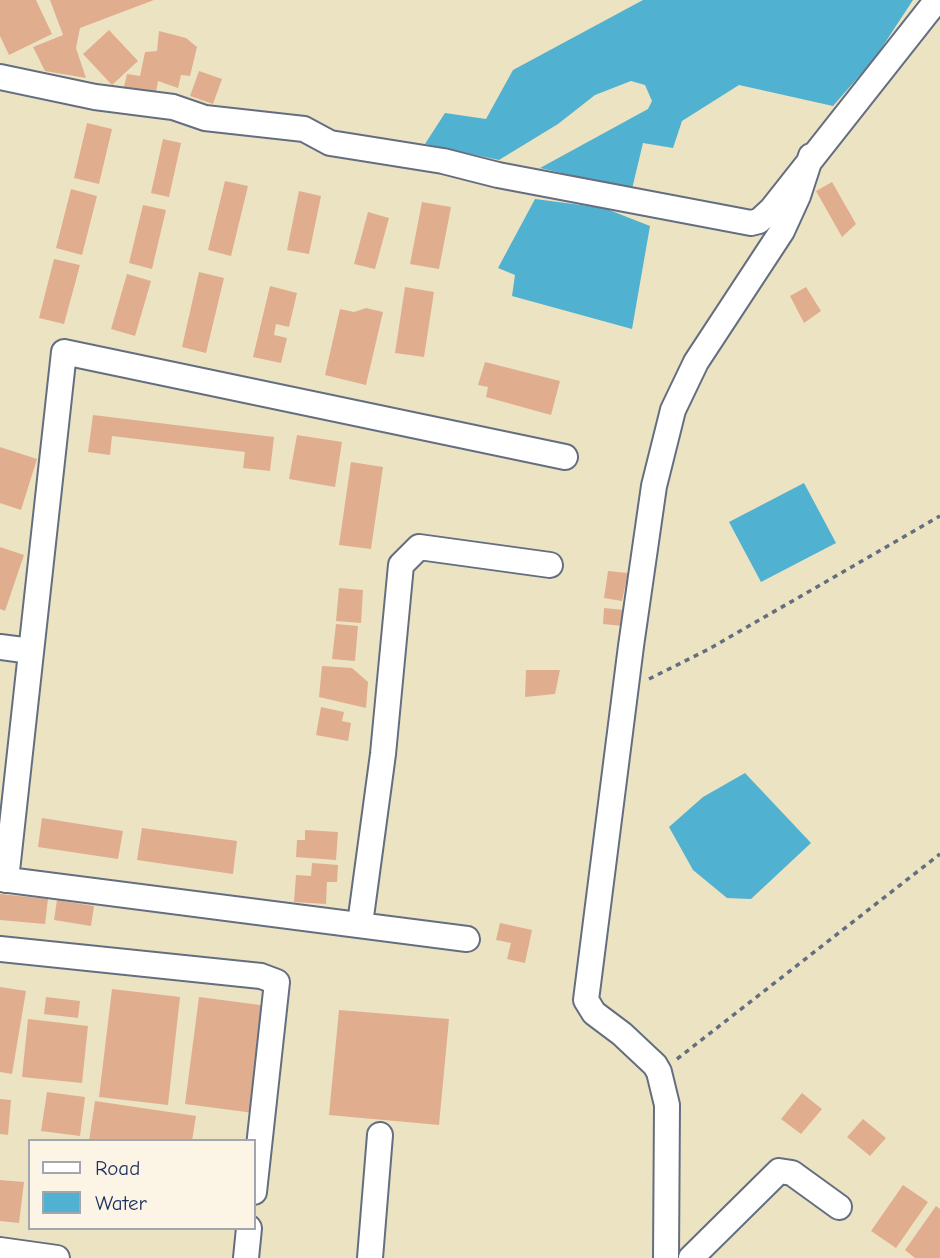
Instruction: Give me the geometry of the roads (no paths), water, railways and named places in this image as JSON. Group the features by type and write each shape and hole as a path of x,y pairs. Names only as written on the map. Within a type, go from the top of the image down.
{"street":[{"path":"0,77 95,97 173,107 205,118 304,129 330,143 443,160 498,175 751,223 760,221 772,209 811,156 937,0"},
{"path":"666,1258 667,1105 659,1072 622,1034 594,1013 586,1000 625,691 654,486 673,410 696,362 782,231 799,196 811,156"},
{"path":"467,939 3,879 64,352 565,457"},
{"path":"360,924 383,754 401,565 419,547 550,565"},
{"path":"0,647 31,651"},
{"path":"0,948 261,976 277,982 256,1174"},
{"path":"370,1258 380,1135"},
{"path":"691,1258 779,1171 792,1173 839,1207"},
{"path":"246,1258 249,1230"},
{"path":"0,1250 57,1258"}],"water":[{"path":"643,0 913,0 875,58 833,106 739,85 682,121 673,148 643,143 632,189 540,168 648,109 652,101 645,85 631,81 595,95 558,124 499,160 425,144 445,113 486,119 513,70"},
{"path":"535,199 604,208 650,226 632,329 512,296 515,275 498,268"},
{"path":"804,483 836,543 761,582 729,522"},
{"path":"745,773 811,843 751,899 727,898 693,870 669,827 703,797"}]}
